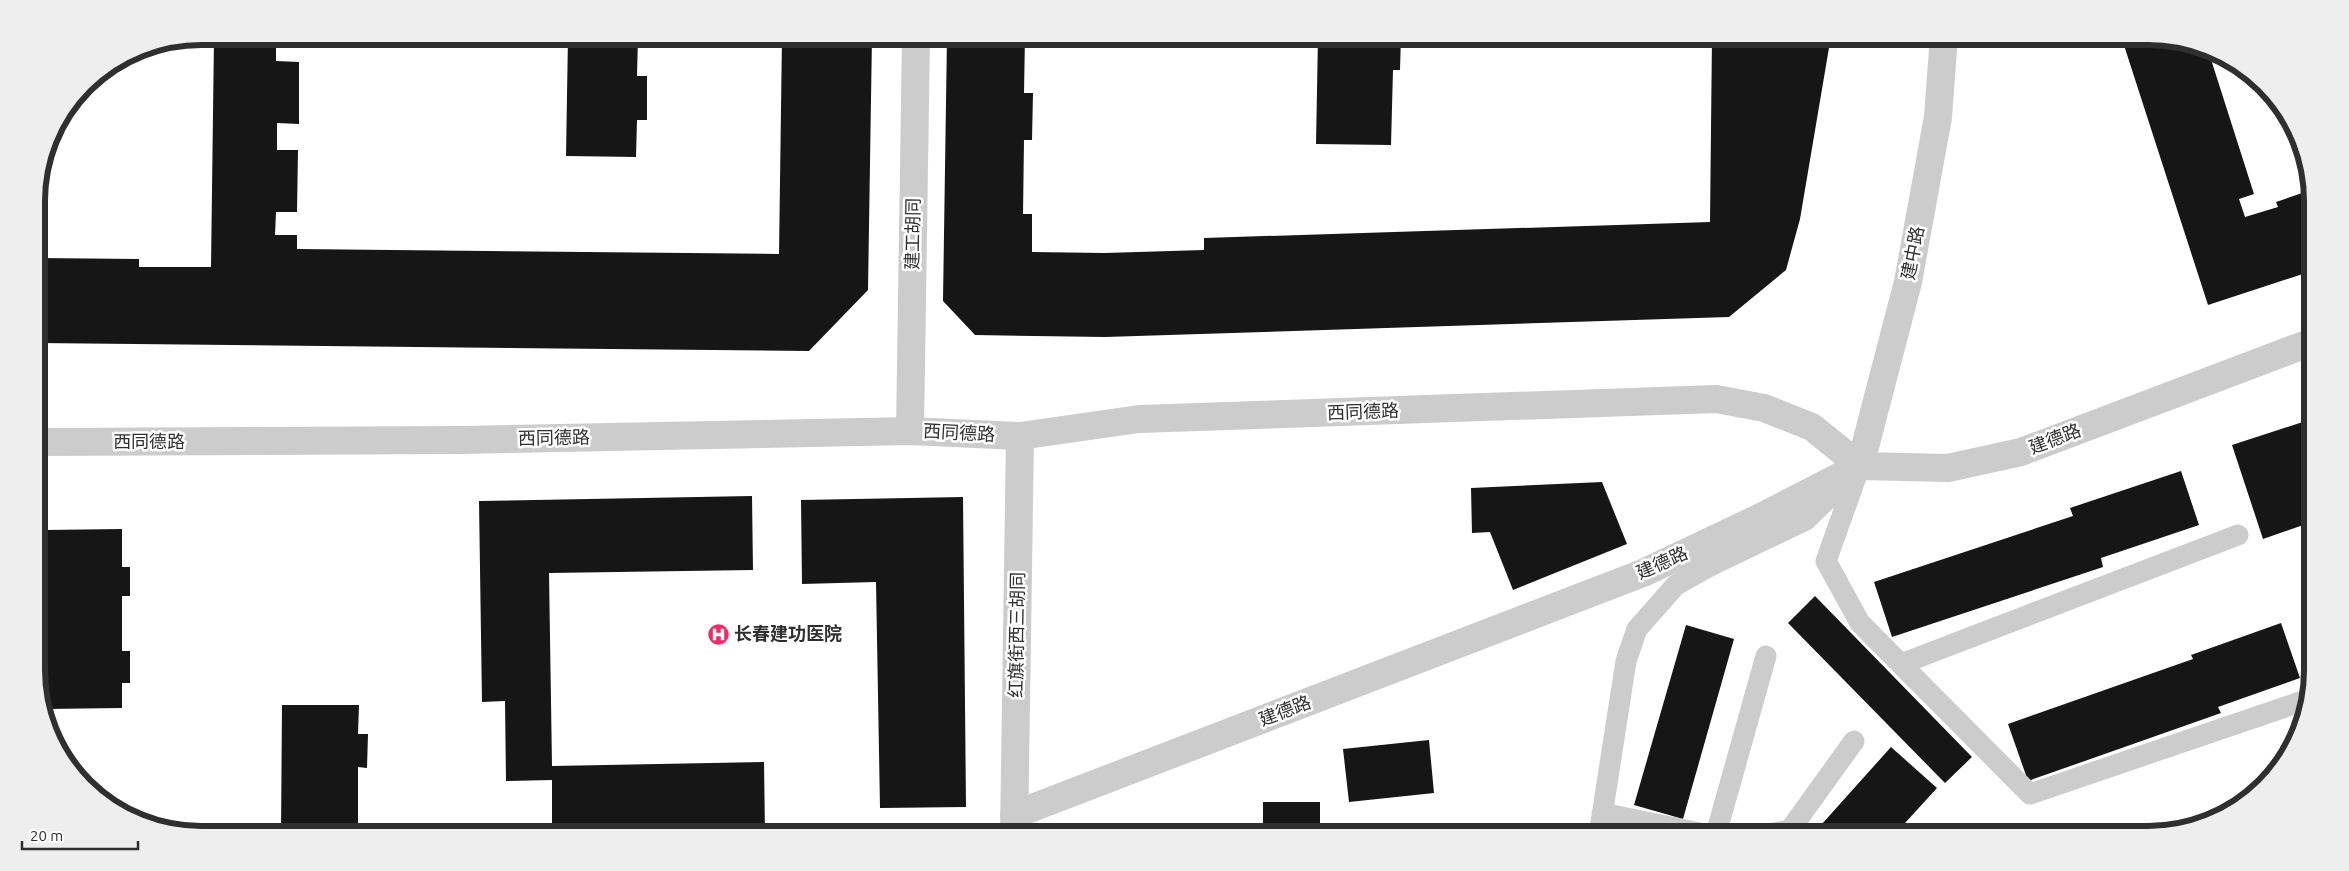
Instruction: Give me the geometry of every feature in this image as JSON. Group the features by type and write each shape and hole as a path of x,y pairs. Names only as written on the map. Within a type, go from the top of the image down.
{"street":[{"name":"建工胡同","path":"910,431 916,45"},
{"name":"建中路","path":"1860,466 1910,272 1938,117 1943,45"},
{"name":"建德路","path":"1014,825 1643,573 1761,517 1860,466 1948,468 2021,452 2304,345"},
{"name":"西同德路","path":"45,442 462,440 910,431 1020,436 1138,419 1716,399 1764,408 1812,427 1860,466"},
{"name":"红旗街西三胡同","path":"1014,825 1020,436"}],"lane":[{"path":"1860,466 1826,561 1860,623 2030,794 2300,702"},
{"path":"1600,826 1626,661 1637,629 1676,585 1710,566 1806,520 1860,466"},
{"path":"1901,664 2238,535"},
{"path":"1718,826 1766,656"},
{"path":"1793,826 1854,740"},
{"path":"1602,813 1666,826"}],"building":[{"path":"214,45 276,45 276,61 299,62 299,124 277,123 277,150 298,150 297,212 276,212 275,235 297,235 297,249 779,254 782,45 872,45 868,290 809,351 45,343 45,258 139,259 139,267 211,267"},
{"path":"568,45 638,45 637,76 647,76 647,120 637,120 636,157 566,156"},
{"path":"947,45 1025,45 1024,93 1033,93 1032,140 1024,140 1023,214 1032,214 1032,252 1105,253 1204,250 1204,238 1710,222 1712,45 1829,45 1800,219 1786,270 1729,317 1105,337 975,335 943,301"},
{"path":"1318,45 1401,45 1400,70 1393,70 1391,145 1316,144"},
{"path":"2124,45 2168,46 2198,53 2211,58 2254,194 2239,199 2245,217 2278,207 2276,202 2304,193 2304,274 2208,305"},
{"path":"2304,422 2304,525 2263,539 2232,445"},
{"path":"2181,471 2199,525 2101,558 2103,567 1892,637 1874,582 2073,516 2070,508"},
{"path":"1602,482 1627,544 1513,590 1490,532 1472,533 1471,488"},
{"path":"752,496 753,570 549,573 552,766 764,762 765,826 552,826 552,780 506,781 505,701 482,702 479,501"},
{"path":"963,497 966,807 880,808 876,582 802,584 801,500"},
{"path":"122,529 122,567 130,567 130,596 122,596 122,651 130,651 130,683 122,683 122,708 50,709 45,680 45,530"},
{"path":"1815,596 1972,757 1945,783 1788,623"},
{"path":"2281,623 2300,678 2218,707 2221,713 2028,781 2008,724 2193,659 2191,655"},
{"path":"1686,625 1734,639 1683,819 1634,805"},
{"path":"282,705 359,705 358,734 368,734 367,768 358,767 358,825 367,826 281,826"},
{"path":"1429,740 1434,793 1349,802 1343,749"},
{"path":"1891,747 1937,788 1902,826 1820,826"},
{"path":"1263,802 1320,802 1320,826 1263,826"}],"place":[{"name":"长春建功医院","path":"718,634"}]}
